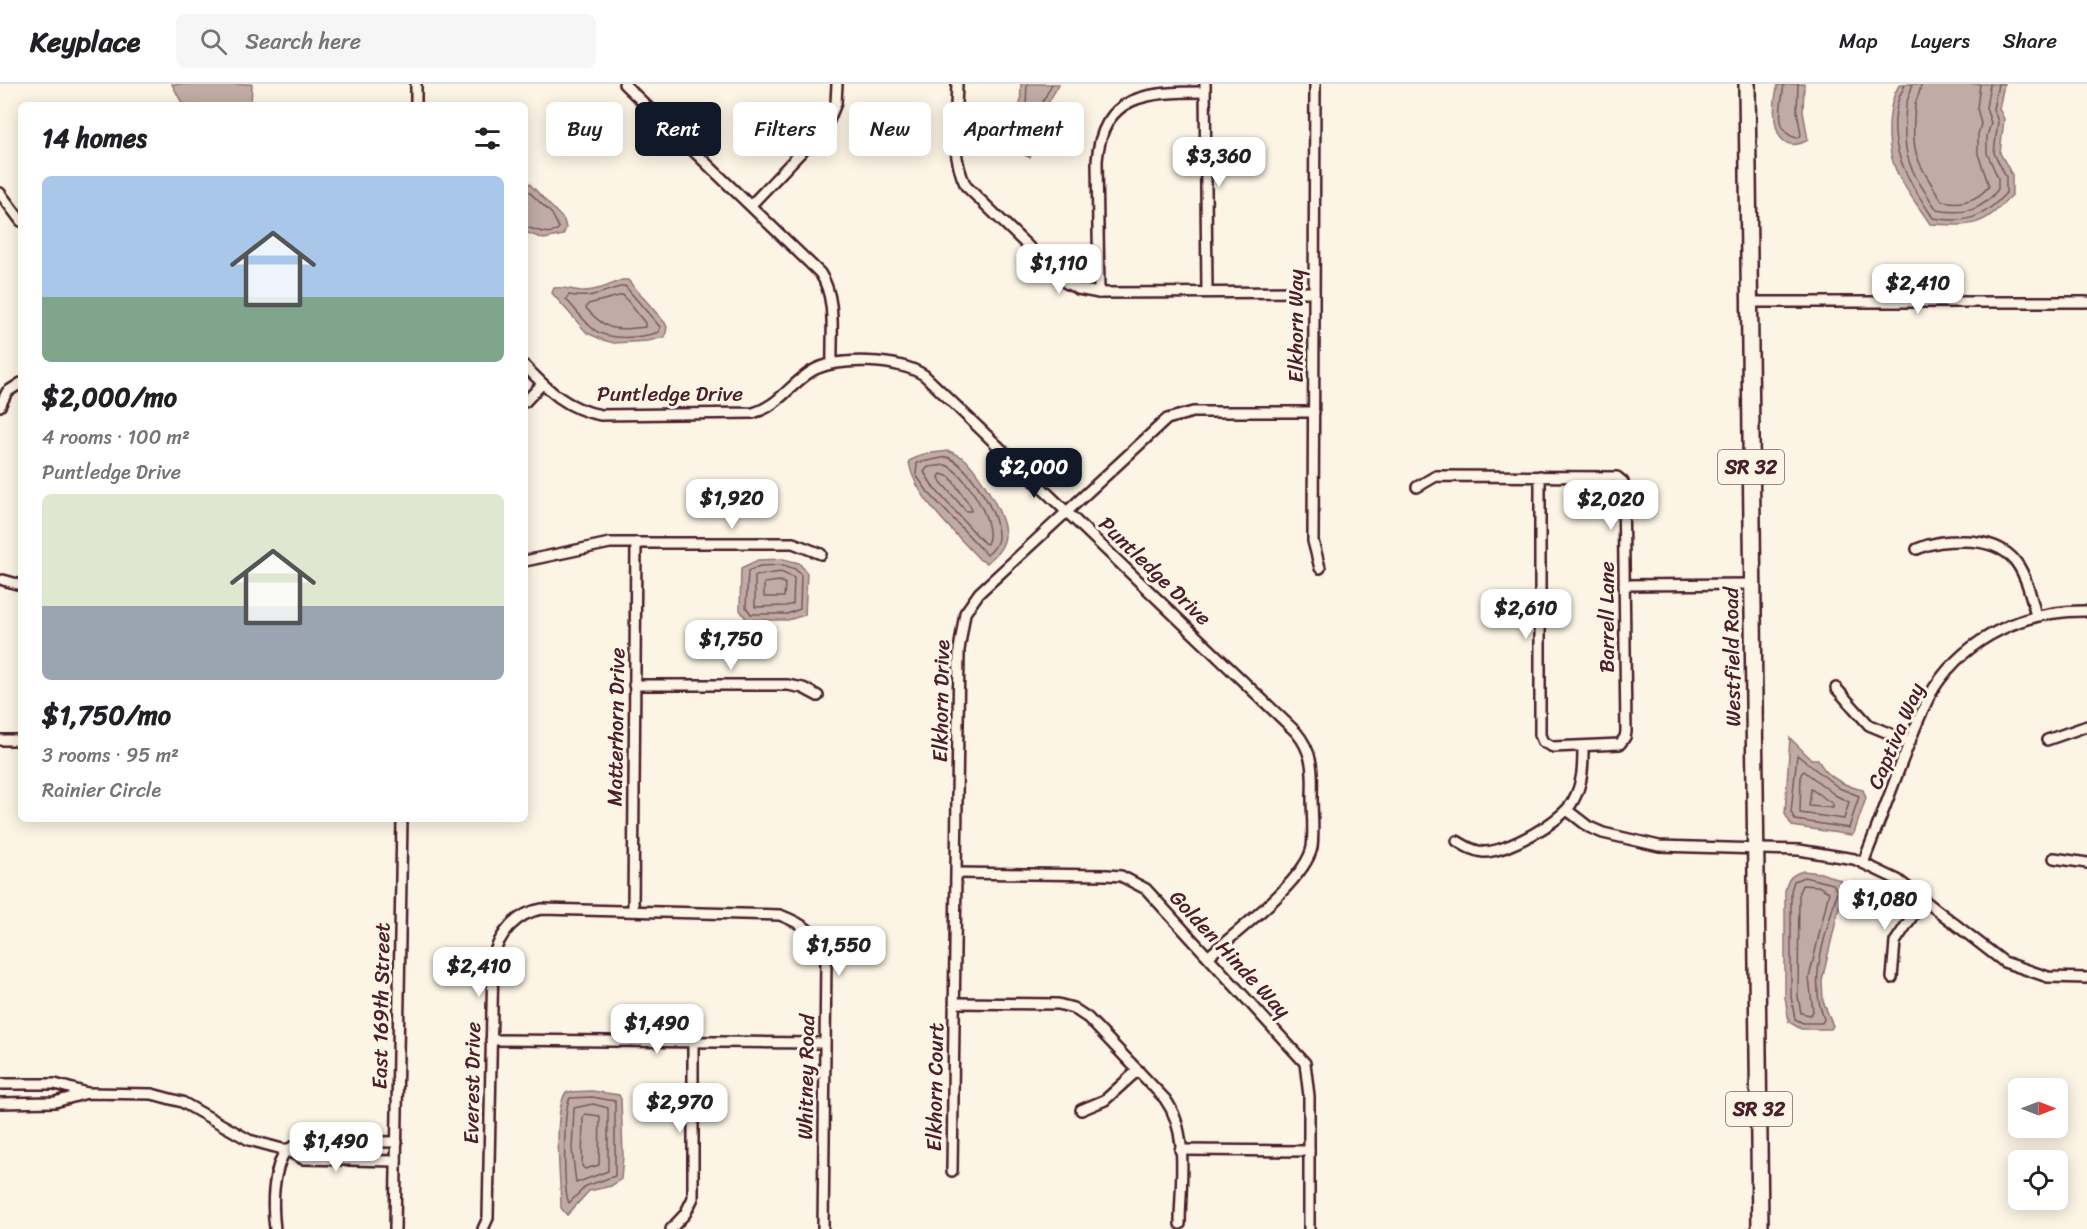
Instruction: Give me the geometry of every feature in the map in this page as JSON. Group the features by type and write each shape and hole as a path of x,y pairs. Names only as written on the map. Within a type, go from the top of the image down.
{"main road":[{"name":"Westfield Road","path":"1747,84 1760,1229"}],"street":[{"path":"416,84 416,102"},
{"path":"624,84 751,205 825,281 831,301 832,363"},
{"path":"751,205 827,125 836,103 837,84"},
{"path":"957,84 956,153 959,171 969,190 1060,279 1078,289 1099,293 1314,292"},
{"name":"Elkhorn Way","path":"1315,84 1313,541 1320,568"},
{"path":"1099,293 1097,161 1105,126 1117,111 1136,98 1157,93 1205,88 1207,292"},
{"path":"0,194 18,216"},
{"path":"1749,302 2087,302"},
{"name":"Puntledge Drive","path":"528,369 542,384 573,407 601,415 747,414 771,406 812,371 832,363 897,363 915,369 1296,732 1308,749 1312,776 1312,846 1305,864 1267,904 1209,956"},
{"path":"528,399 542,384"},
{"path":"0,406 7,392 18,385"},
{"name":"Elkhorn Drive","path":"955,1003 962,622 969,605 1159,424 1176,415 1193,412 1314,412"},
{"name":"Barrell Lane","path":"1417,487 1436,476 1540,476 1617,477 1623,483 1625,737 1615,746 1553,747 1543,742 1540,735 1540,476"},
{"path":"1917,549 1935,542 1951,541 1986,543 2002,548 2015,559 2025,574 2036,616"},
{"path":"528,560 610,543 793,543 821,554"},
{"name":"Matterhorn Drive","path":"633,911 636,543"},
{"path":"3,580 18,584"},
{"path":"1624,585 1752,584"},
{"name":"Captiva Way","path":"1863,863 1910,742 1934,690 1959,658 1990,635 2036,616 2087,611"},
{"path":"634,685 788,685 803,688 818,696"},
{"path":"1836,688 1869,725 1910,742"},
{"path":"2047,741 2087,726"},
{"path":"0,740 18,741"},
{"path":"1457,841 1484,852 1504,847 1546,826 1567,810 1579,788 1583,772 1583,747"},
{"path":"1567,810 1589,827 1603,833 1659,846 1819,851 1863,863 1898,880 2004,962 2015,968 2048,977 2087,978"},
{"name":"East 169th Street","path":"395,1229 402,822"},
{"path":"2054,858 2087,863"},
{"name":"Golden Hinde Way","path":"957,873 1121,876 1146,889 1305,1063 1308,1076 1309,1229"},
{"path":"1892,978 1895,942 1923,900"},
{"name":"Everest Drive","path":"483,1229 488,1218 493,958 496,946 513,922 534,910 633,911"},
{"name":"Whitney Road","path":"633,911 780,915 801,923 814,934 826,960 823,1229"},
{"path":"955,1003 1050,1004 1073,1008 1089,1018 1138,1070 1174,1113 1179,1127 1180,1224"},
{"name":"Elkhorn Court","path":"952,1171 955,1003"},
{"path":"491,1040 824,1043"},
{"path":"671,1229 685,1214 693,1198 693,1042"},
{"path":"1081,1110 1105,1100 1138,1070"},
{"path":"0,1084 55,1084 87,1093 169,1097 194,1108 257,1144 286,1150 303,1159 396,1161"},
{"path":"0,1103 55,1102 87,1093"},
{"path":"275,1229 273,1209 277,1173 286,1150 305,1141 397,1142"},
{"path":"1180,1150 1309,1151"}],"water":[{"path":"172,84 252,84 251,102 181,102"},
{"path":"1021,84 1059,84 1049,102 1020,102"},
{"path":"1804,84 1803,111 1808,140 1796,144 1787,143 1780,137 1776,128 1775,106 1778,85"},
{"path":"1900,84 2004,84 1999,109 2004,119 2000,153 2012,175 2012,195 1992,214 1976,223 1930,224 1910,195 1891,156 1890,112"},
{"path":"528,182 564,220 566,228 563,235 544,239 528,233"},
{"path":"628,280 665,323 667,327 665,337 648,341 614,343 603,340 587,333 552,293 554,288 589,291"},
{"path":"949,451 964,459 972,467 985,485 1001,517 1005,536 1003,544 987,563 980,560 937,514 918,487 912,474 909,461 924,454"},
{"path":"783,559 799,563 807,573 805,615 788,620 747,620 740,610 741,568 758,560"},
{"path":"1790,738 1811,759 1818,759 1825,771 1843,783 1863,790 1866,798 1854,833 1851,835 1792,826 1785,814"},
{"path":"1803,871 1821,873 1840,880 1843,891 1822,980 1823,1001 1833,1026 1831,1029 1801,1029 1789,1022 1785,997 1785,891 1791,878"},
{"path":"592,1091 619,1095 621,1099 623,1156 621,1179 611,1186 589,1191 567,1215 561,1208 559,1115 566,1092"}]}
